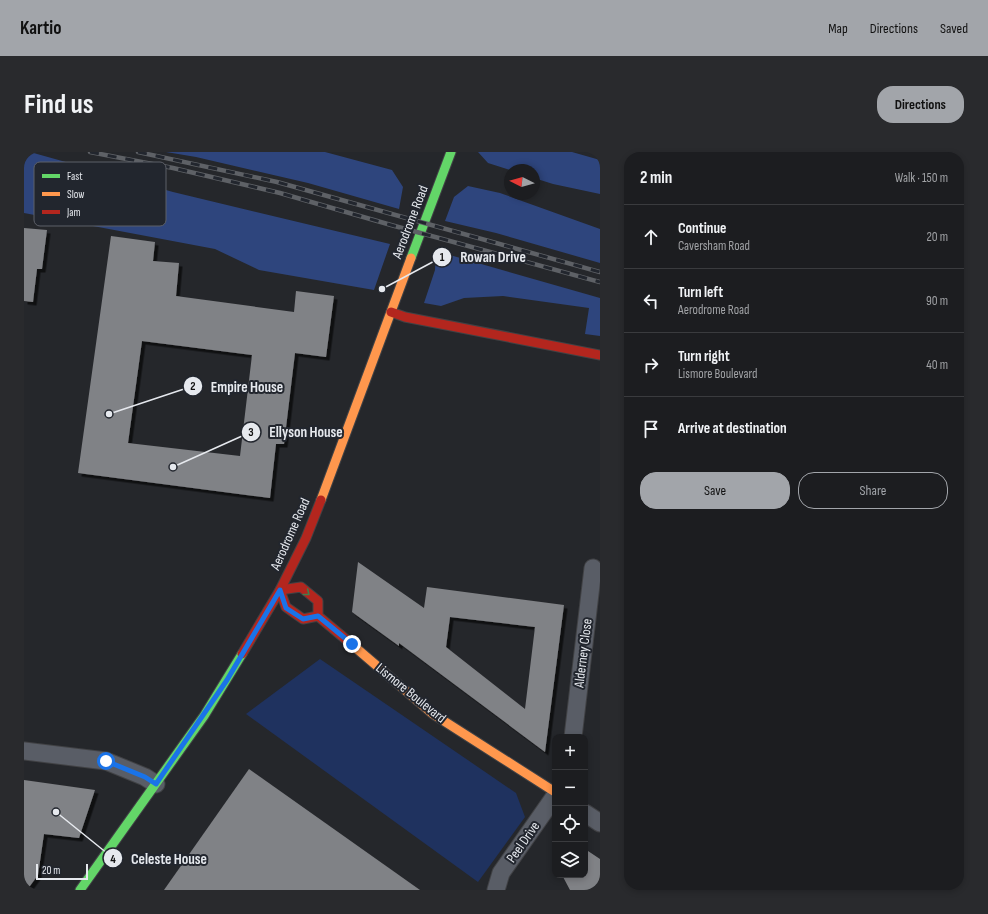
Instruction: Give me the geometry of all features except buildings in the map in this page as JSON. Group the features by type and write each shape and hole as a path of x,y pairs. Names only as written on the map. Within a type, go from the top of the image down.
{"street":[{"name":"Aerodrome Road","path":"80,890 156,784 227,680 280,590 306,538 374,361 451,152"},
{"path":"391,312 405,317 600,355"},
{"name":"Alderney Close","path":"573,734 593,568"},
{"path":"300,588 318,601 318,616 303,619 286,608 280,590 300,588"},
{"name":"Lismore Boulevard","path":"318,616 433,714 552,790"},
{"path":"24,751 106,761 145,777 156,784"},
{"name":"Peel Drive","path":"496,890 501,873 552,800"},
{"path":"588,815 600,824"}],"shaded area":[{"path":"24,152 30,152 66,162 34,162 34,215 24,213"},
{"path":"166,152 325,152 392,170 403,187 399,209 308,183 196,157"},
{"path":"478,152 572,152 600,160 600,194 540,180 540,164 504,164 504,168 488,163"},
{"path":"468,186 500,193 504,194 504,200 519,200 600,229 600,263 496,233 445,221 454,197"},
{"path":"166,190 390,244 374,290 259,270 215,249 93,226 166,226"},
{"path":"436,251 600,298 600,336 585,334 589,308 503,296 464,298 441,306 424,303 435,270"},
{"path":"320,659 516,793 525,817 478,882 246,714"}],"railway":[{"path":"90,152 142,162"},
{"path":"138,152 277,182 600,272"},
{"path":"166,167 280,193 600,282"}],"traffic: fast":[{"path":"411,258 451,152"},
{"path":"80,890 204,716 242,654"}],"traffic: slow":[{"path":"321,500 411,258"},
{"path":"349,642 433,714 552,790"}],"traffic: jam":[{"path":"391,312 405,317 600,355"},
{"path":"242,654 280,590 306,538 321,500"},
{"path":"318,616 318,601 301,587 280,590 286,607 303,619 318,616 349,642"}],"place":[{"name":"Rowan Drive","path":"382,289"},
{"name":"Empire House","path":"109,414"},
{"name":"Ellyson House","path":"173,467"},
{"name":"Celeste House","path":"56,812"}],"route":[{"path":"106,761 145,777 156,784 204,716 280,590 286,608 303,619 318,616 352,644"}]}
